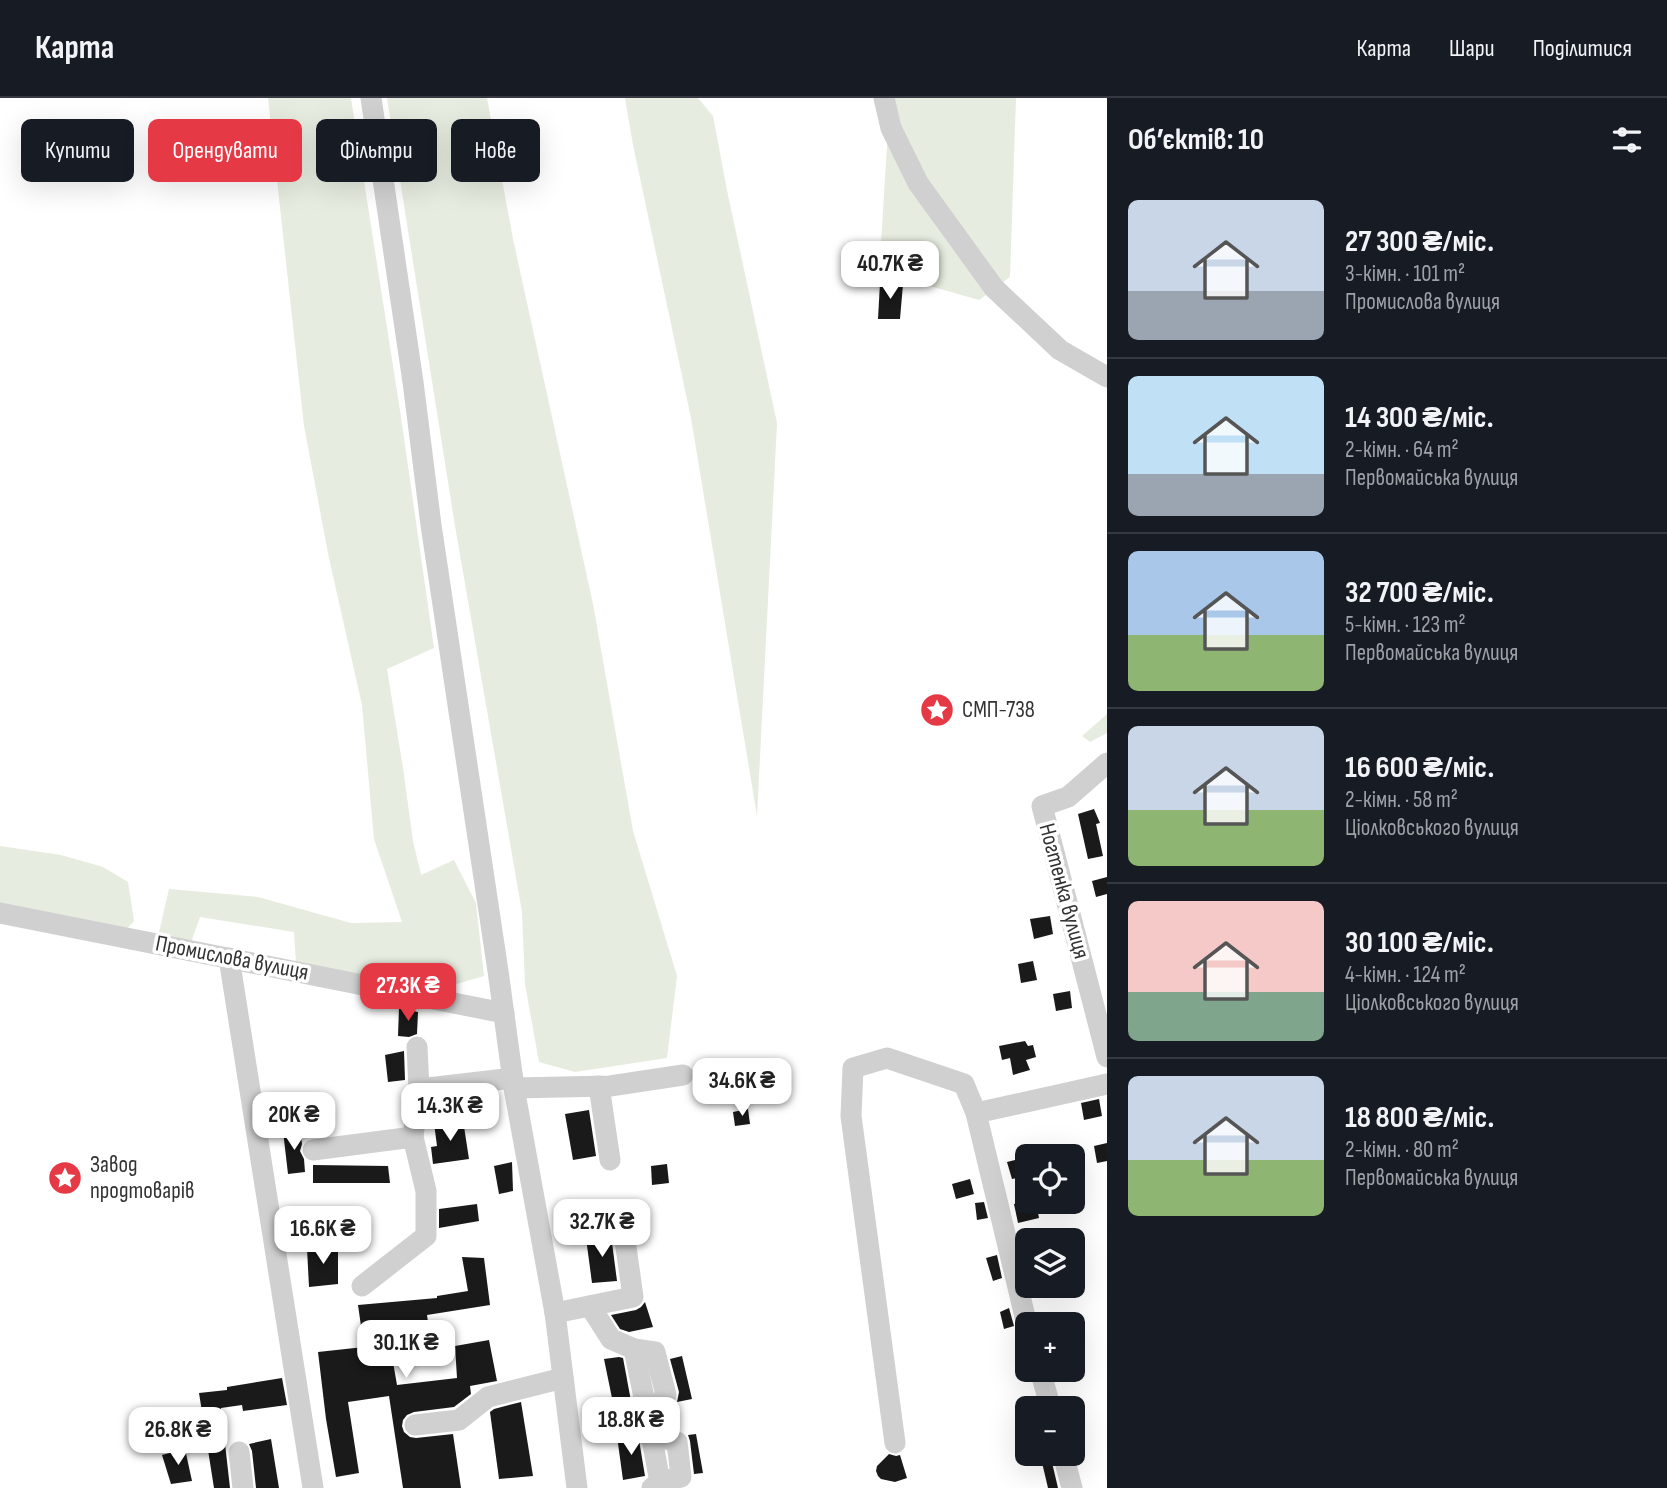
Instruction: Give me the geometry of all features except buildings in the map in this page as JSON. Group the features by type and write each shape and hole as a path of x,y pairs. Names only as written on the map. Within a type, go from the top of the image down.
{"street":[{"path":"371,98 413,382 430,525 514,1083 555,1313 577,1488"},
{"path":"884,98 891,128 918,183 994,288 1060,350 1107,377"},
{"name":"Ногтенка вулиця","path":"1107,763 1068,797 1042,807 1107,1057"},
{"name":"Промислова вулиця","path":"0,913 504,1013"},
{"path":"229,958 313,1488"},
{"path":"362,1286 426,1236 426,1191 413,1137 418,1089 417,1047"},
{"path":"895,1443 851,1116 853,1068 887,1058 964,1084 976,1113 1024,1312"},
{"path":"418,1089 514,1083 599,1086 683,1075"},
{"path":"976,1113 1107,1084"},
{"path":"599,1086 610,1160"},
{"path":"313,1150 413,1137"},
{"path":"555,1313 633,1297 624,1233"},
{"path":"590,1306 611,1339 634,1349 655,1352 666,1395 650,1426 656,1485"},
{"path":"415,1425 459,1420 488,1397 564,1378"},
{"path":"239,1452 243,1488"},
{"path":"1066,1466 1072,1488"}],"shaded area":[{"path":"268,98 351,98 354,119 316,119 316,182 364,182 401,417 434,648 387,669 413,841 421,875 454,860 476,903 484,976 436,990 296,963 294,932 200,917 190,945 158,937 169,889 258,897 351,923 402,922 374,839 362,705 329,558 304,426 277,182 302,182 302,119 270,119"},
{"path":"387,98 487,98 491,119 451,119 451,182 502,182 593,604 633,831 677,976 667,1058 575,1072 539,1062 525,984 522,912 455,526 400,182 437,182 437,119 390,119"},
{"path":"625,98 698,98 713,116 777,423 757,816 691,418"},
{"path":"890,98 1016,98 1010,277 979,300 879,275"},
{"path":"1107,714 1107,733 1090,742 1082,736"},
{"path":"0,846 61,855 103,867 128,882 134,921 124,932 0,907"}],"place":[{"name":"СМП-738","path":"937,710"},
{"name":"Завод продтоварів","path":"65,1178"}]}
